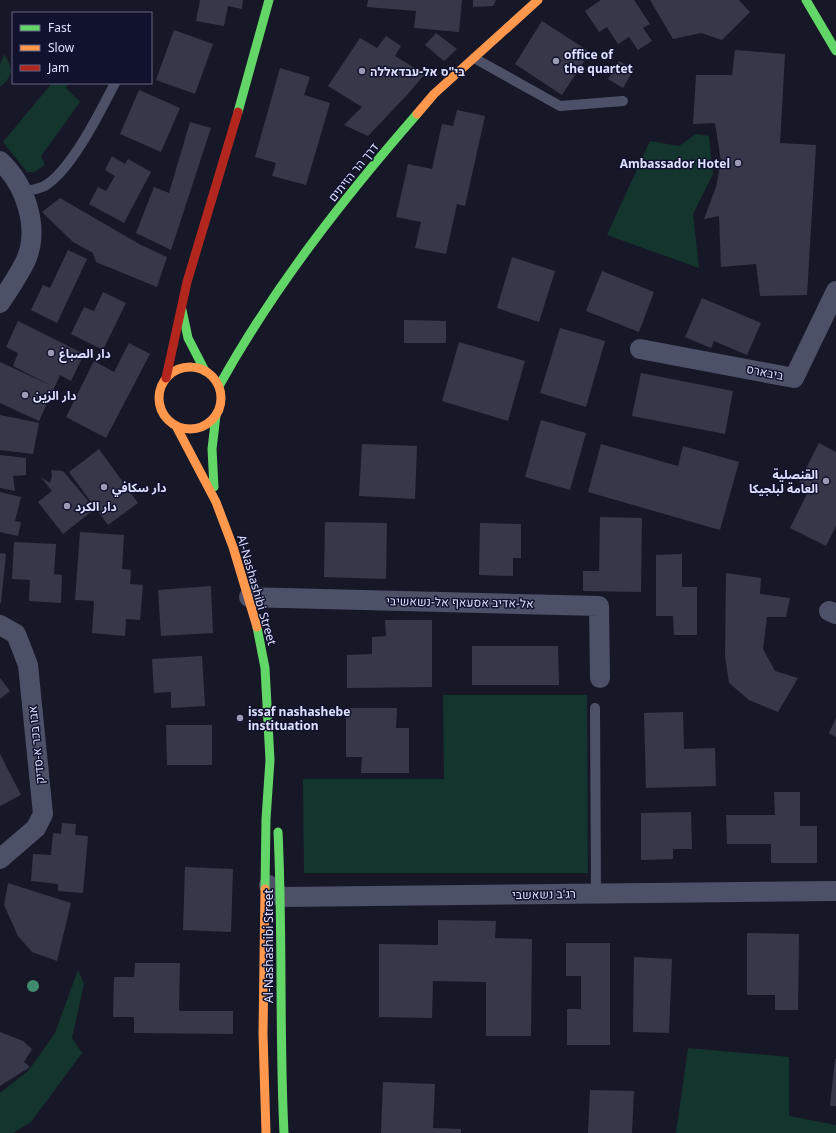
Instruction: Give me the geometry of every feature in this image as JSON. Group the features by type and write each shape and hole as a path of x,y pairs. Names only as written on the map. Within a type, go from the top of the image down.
{"street":[{"path":"216,415 210,422 198,428 185,429 176,426 169,421 163,413 160,404 161,386 166,378 174,330 182,299 242,102 269,0"},
{"name":"דרך הר הזיתים","path":"219,386 243,343 304,252 390,145 434,94 538,0"},
{"path":"806,0 836,51"},
{"path":"0,160 9,169 23,192 31,222 30,243 26,259 20,272 0,303"},
{"name":"ביבארס","path":"640,349 794,378 836,291"},
{"path":"182,299 182,310 188,338 204,371"},
{"path":"166,378 180,369 197,367 210,374 219,386 221,401 216,415 211,462 216,502"},
{"path":"176,426 216,502"},
{"name":"Al-Nashashibi Street","path":"216,502 249,597 260,638 265,668 270,760 280,849 280,978 284,1133"},
{"name":"אל-אדיב אסעאף אל-נשאשיבי","path":"249,597 598,606 600,678"},
{"name":"אבו בכר א-סדיק","path":"0,625 16,634 28,665 43,814 36,828 0,860"},
{"name":"Al-Nashashibi Street","path":"266,1133 263,1034 264,875 270,760"},
{"path":"264,875 269,885 281,897"},
{"name":"רג'ב נשאשבי","path":"281,897 836,891"}],"lane":[{"path":"474,58 560,106 623,101"},
{"path":"23,192 46,185 62,171 83,140 114,84"},
{"path":"595,708 596,894"}],"green space":[{"path":"4,54 11,72 8,79 0,87 0,64"},
{"path":"51,84 68,84 66,88 80,102 41,156 45,165 34,172 27,172 3,142"},
{"path":"696,134 709,136 713,174 693,214 699,268 607,235 650,141 679,146"},
{"path":"443,695 587,695 588,873 304,873 303,779 444,779"},
{"path":"78,970 84,984 72,1038 82,1053 31,1122 13,1133 0,1133 0,1093 29,1070 55,1033"},
{"path":"688,1048 789,1057 789,1116 836,1125 836,1133 676,1133"}],"building":[{"path":"200,0 243,0 242,9 228,6 224,26 196,21"},
{"path":"368,0 462,0 459,32 414,28 416,11 367,7"},
{"path":"473,0 496,0 493,6 473,7"},
{"path":"601,0 634,0 650,24 643,28 652,41 638,50 629,37 618,44 607,27 599,32 585,11"},
{"path":"650,0 739,0 750,12 722,40 701,33 673,39"},
{"path":"542,21 590,52 562,95 515,64"},
{"path":"174,30 213,44 195,94 156,80"},
{"path":"436,33 457,49 444,61 425,45"},
{"path":"386,36 401,46 395,56 425,74 368,136 344,125 362,107 328,86 360,38 377,48"},
{"name":"Ambassador Hotel","path":"735,50 785,54 780,143 816,145 807,295 760,296 756,264 721,267 719,216 704,219 716,187 721,161 715,123 693,124 696,75 732,75"},
{"path":"619,61 634,69 623,88 608,79"},
{"path":"280,68 310,77 304,95 330,103 306,185 272,176 276,163 255,157"},
{"path":"139,90 180,108 161,152 120,134"},
{"path":"457,110 485,116 465,206 457,204 446,254 415,248 421,222 396,217 408,164 432,169 442,124 453,126"},
{"path":"190,122 211,128 171,250 136,233 154,187 169,193"},
{"path":"112,156 125,164 128,159 151,172 124,223 89,204 98,187 106,191 115,176 105,170"},
{"path":"60,198 141,245 167,257 157,287 96,262 93,253 73,242 42,212"},
{"path":"68,250 87,259 57,323 31,310 43,285 50,288"},
{"path":"512,257 555,271 539,322 497,308"},
{"path":"602,271 654,292 639,332 586,311"},
{"path":"103,292 126,303 103,350 71,334 84,307 94,311"},
{"path":"702,298 761,323 747,355 714,341 711,348 685,337"},
{"path":"404,320 446,321 446,343 404,343"},
{"path":"18,321 84,354 71,381 60,375 39,421 0,403 0,362 52,386 13,366 18,353 6,347"},
{"path":"560,328 605,341 586,407 540,393"},
{"path":"459,342 525,361 508,421 442,401"},
{"path":"129,343 150,354 106,438 66,417 94,361 114,372"},
{"path":"641,373 733,391 725,434 632,416"},
{"path":"0,415 39,423 33,454 0,450"},
{"path":"541,420 586,433 570,490 525,477"},
{"path":"819,443 836,452 836,526 826,546 790,528 810,488 799,482"},
{"path":"362,444 417,446 415,499 359,496"},
{"path":"601,444 678,466 683,446 739,462 720,530 588,492"},
{"name":"دار سكافي","path":"99,449 138,503 108,525 69,472"},
{"path":"0,455 26,458 26,475 13,476 15,491 0,488"},
{"name":"دار الكرد","path":"51,470 63,471 95,509 63,534 38,502 52,491 41,477 50,483 52,476"},
{"path":"0,492 21,497 15,521 21,522 18,536 0,532"},
{"path":"600,517 642,518 641,592 583,591 583,571 599,571"},
{"path":"325,522 387,523 386,579 324,577"},
{"path":"480,523 521,524 521,558 513,558 513,576 479,575"},
{"path":"80,532 124,535 122,569 131,570 130,584 143,585 140,620 126,619 125,636 92,633 94,601 75,600"},
{"path":"14,542 56,544 54,574 62,575 61,603 29,601 30,580 12,579"},
{"path":"0,553 6,554 1,603 0,603"},
{"path":"682,554 682,587 697,587 697,635 674,635 673,616 656,616 656,555"},
{"path":"726,573 761,578 760,594 790,598 786,617 767,617 763,649 775,671 798,678 778,712 749,700 729,683 725,656"},
{"path":"211,586 213,633 161,636 158,590"},
{"path":"385,620 432,620 432,687 347,688 347,655 372,654 372,637 386,636"},
{"path":"472,646 558,646 559,685 472,685"},
{"path":"202,656 205,706 171,708 171,692 154,693 152,659"},
{"path":"0,678 10,691 0,699"},
{"path":"346,708 397,708 396,728 409,728 409,773 361,773 362,757 346,757"},
{"path":"683,712 684,749 715,748 716,786 646,788 644,713"},
{"path":"836,718 836,737 829,733"},
{"path":"166,725 212,725 212,765 167,765"},
{"path":"0,754 21,795 0,806"},
{"path":"774,792 800,792 800,826 817,826 817,863 771,863 771,844 727,844 726,815 775,815"},
{"path":"691,812 692,849 673,849 673,859 641,860 641,813"},
{"path":"62,823 76,824 75,835 88,836 83,893 58,891 58,884 31,881 33,854 51,855 53,833 61,834"},
{"path":"185,867 233,869 231,932 183,930"},
{"path":"8,883 71,903 57,961 32,952 18,936 4,905"},
{"path":"438,920 496,921 495,938 532,939 531,1036 486,1036 486,982 433,981 432,1018 379,1017 379,944 438,945"},
{"path":"747,933 799,934 798,1010 775,1010 775,995 747,995"},
{"path":"566,943 610,943 610,1045 567,1045 567,1009 581,1009 581,976 566,976"},
{"path":"634,957 672,959 669,1033 633,1032"},
{"path":"135,963 180,963 179,1011 233,1011 233,1034 134,1033 134,1017 113,1017 114,977 134,977"},
{"path":"0,1032 23,1041 32,1049 24,1062 30,1067 0,1086"},
{"path":"835,1059 836,1106 830,1106"},
{"path":"383,1082 435,1084 433,1128 461,1129 461,1133 381,1133"},
{"path":"590,1090 634,1091 632,1133 588,1133"}],"traffic: fast":[{"path":"238,112 269,0"},
{"path":"806,0 836,51"},
{"path":"219,386 240,349 286,279 336,211 417,114"},
{"path":"182,310 188,338 205,371"},
{"path":"214,487 212,449 216,415"},
{"path":"257,627 265,668 270,760 266,819 265,889"},
{"path":"278,832 284,1133"}],"traffic: slow":[{"path":"417,114 434,94 538,0"},
{"path":"190,367 202,369 212,376 219,386 221,398 219,410 212,420 202,427 190,429 178,427 168,420 161,410 159,398 161,386 168,376 178,369 190,367"},
{"path":"176,426 216,502 233,547 257,627"},
{"path":"265,889 263,1034 266,1133"}],"traffic: jam":[{"path":"166,378 187,282 238,112"}],"place":[{"name":"office of the quartet","path":"556,61"},
{"name":"בי\"ס אל-עבדאללה","path":"362,71"},
{"name":"Ambassador Hotel","path":"738,163"},
{"name":"دار الصباغ","path":"51,353"},
{"name":"دار الزين","path":"25,395"},
{"name":"القنصلية العامة لبلجيكا","path":"826,481"},
{"name":"دار سكافي","path":"104,487"},
{"name":"دار الكرد","path":"67,506"},
{"name":"issaf nashashebe instituation","path":"240,718"}]}
